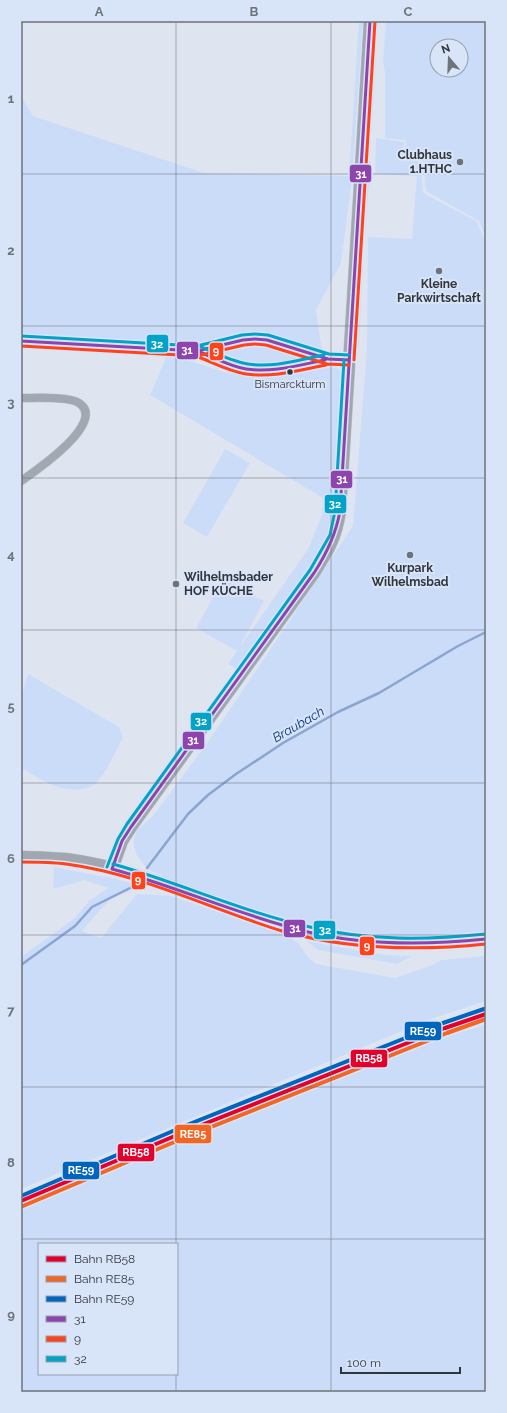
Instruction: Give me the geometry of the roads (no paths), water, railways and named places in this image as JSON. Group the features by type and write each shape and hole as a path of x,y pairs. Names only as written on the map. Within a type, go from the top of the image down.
{"main road":[{"path":"112,869 122,842 131,828 314,573 335,537 340,512 370,21"},
{"path":"21,341 197,351 243,340 267,340 328,359"},
{"path":"197,351 236,366 246,369 259,370 276,369 328,359 349,360"},
{"path":"21,857 67,860 112,869 152,880 284,926 322,934 369,941 415,943 442,943 486,939"}],"street":[{"path":"21,398 74,401 82,406 85,416 83,424 71,441 47,463 21,481"}],"waterway":[{"name":"Braubach","path":"147,868 188,814 208,795 236,774 283,743 338,712 379,693 458,646 486,632"},
{"name":"Braubach","path":"21,965 75,926 92,907 132,887 134,884"}],"rail line":[{"name":"RE59","path":"21,1196 187,1125 443,1023 484,1009"},
{"name":"RB58","path":"21,1201 189,1130 445,1028 486,1014"},
{"name":"RE85","path":"23,1206 191,1135 447,1033 486,1019"}],"place":[{"name":"Clubhaus 1.HTHC","path":"460,162"},
{"name":"Kleine Parkwirtschaft","path":"439,271"},
{"name":"Bismarckturm","path":"290,372"},
{"name":"Kurpark Wilhelmsbad","path":"410,555"},
{"name":"Wilhelmsbader HOF KÜCHE","path":"176,584"}]}
